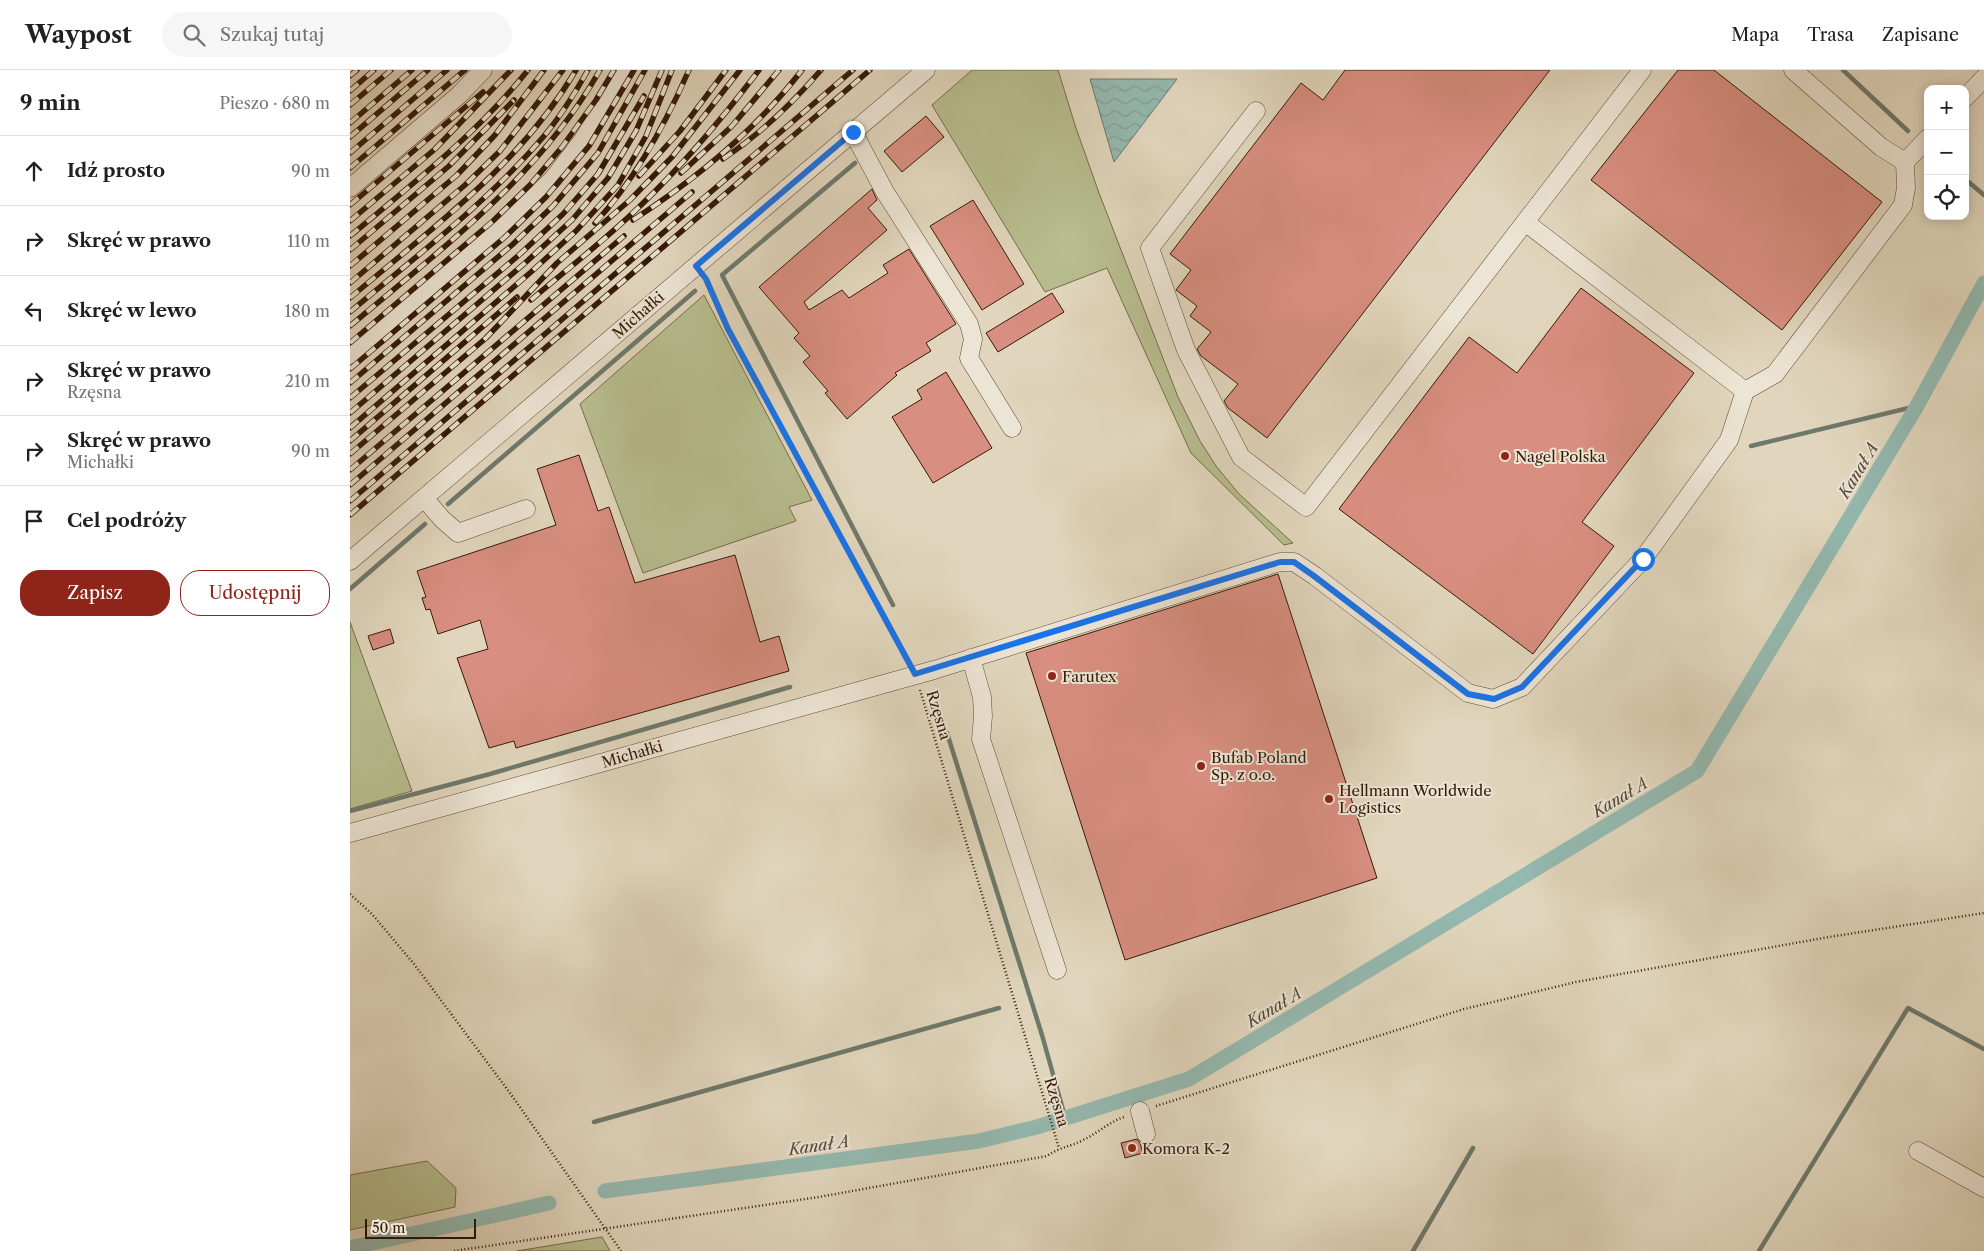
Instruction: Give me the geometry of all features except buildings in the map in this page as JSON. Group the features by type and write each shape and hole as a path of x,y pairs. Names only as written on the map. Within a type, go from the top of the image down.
{"street":[{"path":"350,188 459,95 483,70"},
{"path":"350,355 518,212 552,178 583,140 625,70"},
{"name":"Michałki","path":"350,561 926,70"},
{"path":"1256,111 1150,248 1186,350 1241,457 1306,507 1642,70"},
{"path":"1793,70 1881,147 1905,162"},
{"path":"1969,94 1984,78"},
{"path":"853,132 885,192 969,324 973,339 969,358 1012,428"},
{"path":"1525,222 1745,391 1775,374 1903,204 1906,188 1905,162 1924,142"},
{"name":"Michałki","path":"350,833 971,658 1280,562 1294,562 1327,585 1468,694 1494,699 1522,687 1643,559 1729,440 1745,391"},
{"path":"424,498 458,534 526,510"},
{"path":"971,658 982,696 981,739 1056,970"},
{"path":"1140,1111 1146,1134"},
{"path":"1918,1151 1984,1188"}],"path":[{"name":"Rzęsna","path":"696,266 706,279 728,329 915,674 1058,1148"},
{"path":"350,894 372,914 414,964 510,1093 621,1251"},
{"path":"454,1251 819,1197 1047,1156 1058,1148 1082,1141 1112,1121 1140,1111 1464,1009 1576,982 1829,937 1984,913"}],"green space":[{"path":"972,70 1058,70 1099,193 1178,397 1200,441 1216,466 1239,494 1293,543 1284,545 1191,453 1107,268 1045,292 932,105"},
{"path":"704,295 812,500 789,507 796,521 643,573 580,404"},
{"path":"350,622 412,791 350,809"},
{"path":"427,1161 456,1188 455,1207 350,1230 350,1175"},
{"path":"602,1237 610,1251 517,1251"}],"water":[{"path":"1090,79 1177,79 1114,162"}],"waterway":[{"path":"1843,70 1908,131"},
{"path":"855,163 722,275 893,605"},
{"path":"1969,182 1984,195"},
{"name":"Kanał A","path":"605,1191 979,1141 1037,1127 1189,1079 1697,771 1917,406 1984,283"},
{"path":"448,504 695,291"},
{"path":"1751,446 1917,406"},
{"path":"350,589 425,524"},
{"path":"350,811 490,774 790,687"},
{"path":"947,733 1042,1035 1065,1117"},
{"path":"594,1122 999,1008"},
{"path":"1759,1251 1908,1008 1984,1049"},
{"path":"1413,1251 1473,1148"},
{"name":"Kanał A","path":"350,1248 549,1203"}],"railway":[{"path":"350,76 357,70"},
{"path":"350,91 374,70"},
{"path":"350,105 391,70"},
{"path":"350,123 412,70"},
{"path":"350,137 428,70"},
{"path":"350,153 447,70"},
{"path":"350,168 465,70"},
{"path":"350,221 435,149 511,70"},
{"path":"350,236 466,137 528,70"},
{"path":"350,266 457,175 495,135 544,70"},
{"path":"350,283 465,185 500,151 563,70"},
{"path":"350,298 443,220 502,165 529,136 554,104 576,70"},
{"path":"350,312 450,228 522,161 556,120 588,70"},
{"path":"350,326 453,239 519,177 576,108 600,70"},
{"path":"350,343 493,221 530,185 562,147 596,100 614,70"},
{"path":"350,369 505,237 546,197 589,146 634,70"},
{"path":"350,383 512,245 553,206 598,153 645,70"},
{"path":"350,413 525,263 572,220 608,178 636,131 662,70"},
{"path":"350,428 531,272 576,231 618,185 646,136 672,70"},
{"path":"595,223 624,188 648,151 660,131 689,70"},
{"path":"639,176 680,131 726,70"},
{"path":"350,454 486,338 557,263 630,200 672,157 740,70"},
{"path":"531,300 612,232 670,176 701,142 759,70"},
{"path":"681,173 732,126 779,70"},
{"path":"633,220 680,188 724,152 765,113 802,70"},
{"path":"723,159 775,118 821,70"},
{"path":"350,501 853,70"},
{"path":"350,515 870,70"},
{"path":"350,205 483,92"},
{"path":"350,398 519,255 563,214 598,174 644,96"},
{"path":"350,250 449,166 514,100"},
{"path":"350,485 692,192"},
{"path":"350,470 624,236"},
{"path":"350,441 517,297"}],"place":[{"name":"Nagel Polska","path":"1505,456"},
{"name":"Farutex","path":"1052,676"},
{"name":"Bufab Poland Sp. z o.o.","path":"1201,766"},
{"name":"Hellmann Worldwide Logistics","path":"1329,799"},
{"name":"Komora K-2","path":"1132,1148"}],"route":[{"path":"853,132 696,266 706,279 728,329 887,626 915,674 934,670 1280,562 1294,562 1327,585 1468,694 1494,699 1522,687 1643,559"}]}
